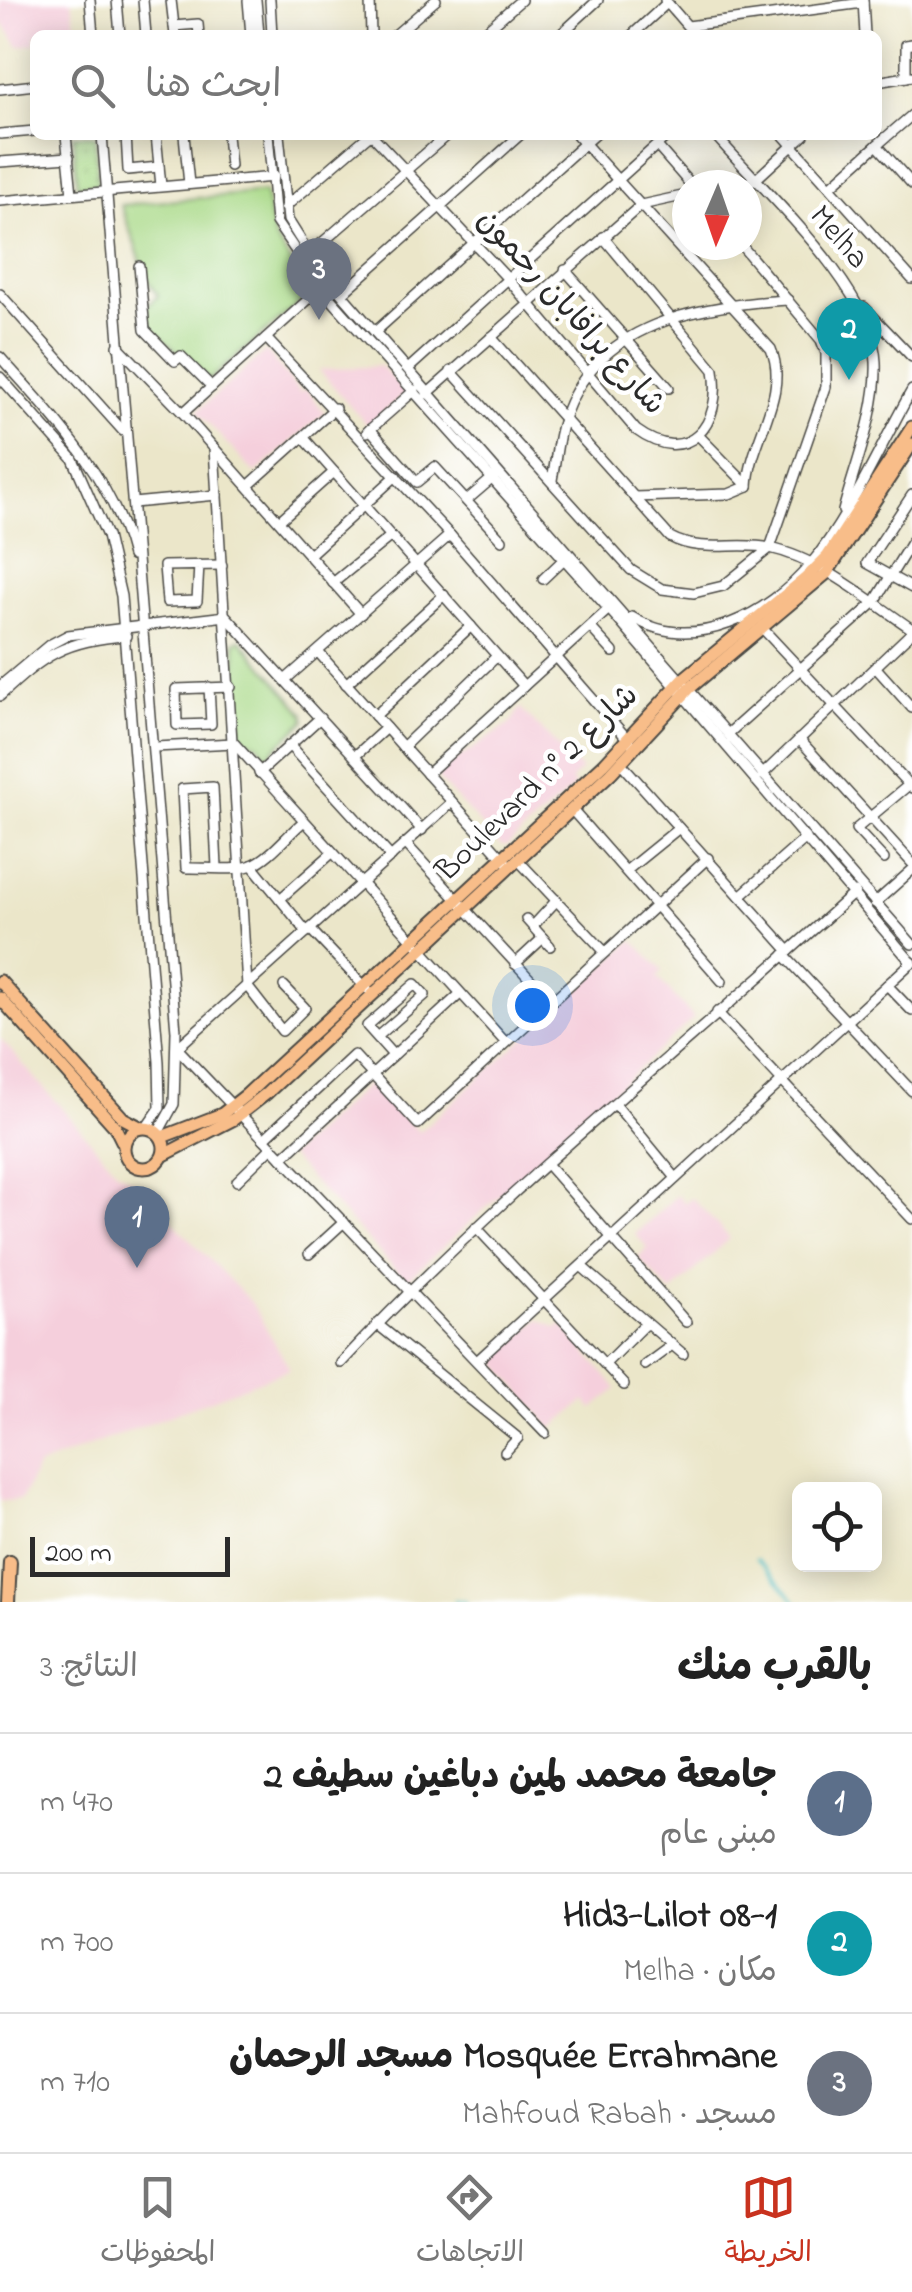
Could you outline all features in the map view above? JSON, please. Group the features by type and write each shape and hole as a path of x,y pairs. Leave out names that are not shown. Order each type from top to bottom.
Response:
{"highway":[{"path":"8,1602 10,1562"}],"main road":[{"name":"Boulevard n° شارع 2","path":"164,1155 236,1110 369,991 631,744 684,681 818,569 912,427"},
{"name":"Boulevard n° شارع 2","path":"684,681 763,630 818,569 912,444"},
{"name":"Boulevard n° شارع 2","path":"510,861 622,763 631,744"},
{"path":"0,981 123,1118 151,1131 164,1155 155,1166 141,1168 129,1162 116,1127 0,998"},
{"name":"Boulevard n° شارع 2","path":"151,1131 236,1110"},
{"path":"124,1145 151,1131"}],"street":[{"path":"90,0 93,30"},
{"path":"117,0 120,30"},
{"path":"142,0 145,30"},
{"path":"171,0 174,30 198,24 199,30"},
{"path":"248,0 251,30"},
{"path":"256,0 259,30"},
{"path":"270,0 272,30"},
{"path":"370,0 370,30"},
{"path":"401,30 436,0"},
{"path":"489,30 521,0"},
{"path":"565,30 598,0"},
{"path":"637,30 666,2 691,30"},
{"path":"688,26 863,2 865,30"},
{"path":"882,81 909,77 906,45 912,44"},
{"path":"0,89 30,86"},
{"path":"830,187 912,115"},
{"path":"0,134 30,131"},
{"path":"66,140 72,194"},
{"path":"102,140 177,1048 174,1104 151,1131"},
{"path":"126,140 128,170 159,167"},
{"path":"156,140 161,186"},
{"path":"185,140 189,184"},
{"path":"227,140 230,166"},
{"path":"269,140 288,220 309,254 408,369 421,392"},
{"path":"280,140 276,222 321,288 684,681 729,733 760,777"},
{"path":"286,207 365,140"},
{"name":"شارع برافابان رحمون","path":"376,140 441,205 648,438 668,447 698,435 710,420 714,370 603,237"},
{"path":"309,254 441,140"},
{"path":"342,294 514,140"},
{"path":"375,332 580,140"},
{"path":"582,140 726,304 771,348 778,382 748,486"},
{"path":"408,369 663,140"},
{"name":"Melha","path":"719,140 745,170"},
{"path":"787,140 911,276"},
{"path":"762,174 799,140"},
{"path":"877,145 912,183"},
{"path":"657,146 678,170"},
{"path":"0,162 68,157"},
{"path":"0,201 277,177"},
{"name":"Melha","path":"762,190 859,302 874,342 876,365 843,511"},
{"path":"361,437 492,338 641,205 672,198"},
{"path":"452,371 631,570 662,589 694,593 723,586 770,548 826,387 826,352 821,340 754,260"},
{"path":"138,266 145,330 175,360 181,356 212,387"},
{"path":"565,270 669,388"},
{"path":"184,413 321,288"},
{"path":"0,294 125,433"},
{"path":"552,480 564,419 588,372 627,341 670,316 726,304 788,300"},
{"path":"859,302 912,357"},
{"path":"266,338 450,535 631,744"},
{"path":"492,338 658,526 682,544 770,548 818,569 912,630 876,669 760,777"},
{"path":"118,346 184,413 360,614"},
{"path":"0,356 84,457 128,536 138,578"},
{"path":"0,377 73,459 94,498 107,536 126,632 159,1062 160,1108 151,1131"},
{"path":"615,608 662,629 712,630 754,611 818,569 843,511 912,390"},
{"path":"248,486 335,408"},
{"path":"370,429 417,482 435,466 502,540"},
{"path":"698,435 748,486"},
{"path":"302,437 524,686"},
{"path":"214,448 246,865 247,986 282,1031 306,1008 284,986"},
{"path":"279,521 334,472"},
{"path":"467,500 496,475"},
{"path":"478,1360 912,962 852,895 684,681 564,560 496,475"},
{"path":"309,555 396,476"},
{"path":"634,498 729,494 748,486"},
{"path":"133,502 217,495"},
{"path":"912,495 867,563 912,588"},
{"path":"286,680 450,535"},
{"path":"333,583 391,536"},
{"path":"729,733 801,673 874,603 912,541"},
{"path":"543,579 564,560"},
{"path":"199,565 197,601 167,602 164,566 222,564"},
{"path":"346,684 444,595"},
{"path":"427,774 615,608"},
{"path":"0,696 52,651 72,642 126,632 144,624 226,616"},
{"path":"226,616 422,830"},
{"path":"374,716 471,626"},
{"path":"591,628 614,652"},
{"path":"763,630 911,785 856,829 884,859"},
{"path":"0,686 49,645 68,635 126,632"},
{"path":"318,652 452,802 510,861 558,900 605,952"},
{"path":"402,747 497,656"},
{"path":"876,669 912,708"},
{"path":"210,687 211,724 178,725 176,689 210,687 231,686"},
{"path":"259,773 320,718"},
{"path":"355,756 386,728"},
{"path":"800,740 912,866 875,902"},
{"path":"155,747 234,743"},
{"path":"234,743 359,886 506,1044"},
{"path":"289,745 392,857"},
{"path":"622,763 846,1022 912,1091"},
{"path":"217,866 213,787 182,789 186,868 246,865 303,822"},
{"path":"177,1048 452,802"},
{"path":"572,810 722,981"},
{"path":"626,871 679,828"},
{"path":"809,836 912,944"},
{"path":"740,896 809,836"},
{"path":"406,844 551,1002"},
{"path":"280,899 332,854"},
{"path":"237,1181 268,1143 354,1055 418,1124 708,858"},
{"path":"246,865 369,991"},
{"path":"341,1363 409,1290 476,1227 861,887"},
{"path":"516,964 546,942 529,922 558,900"},
{"path":"377,1037 424,995 415,984 367,1026 393,1056"},
{"path":"887,984 912,1011"},
{"path":"282,1158 460,994"},
{"path":"717,1012 912,1219"},
{"path":"177,1048 545,1433"},
{"path":"615,1104 676,1178"},
{"path":"547,1164 686,1322"},
{"path":"308,1254 344,1222"},
{"path":"476,1227 624,1384"},
{"path":"581,1266 684,1354"},
{"path":"377,1324 518,1438 505,1452"},
{"path":"605,1364 646,1324"},
{"path":"645,1365 672,1344"}],"shaded area":[{"path":"0,0 72,0 75,30 30,30 30,45 19,46 0,20"},
{"path":"266,351 300,392 307,389 325,413 255,474 197,411"},
{"path":"380,366 407,393 368,426 319,370"},
{"path":"520,708 581,770 571,780 575,786 507,846 501,846 439,780 438,772 510,724"},
{"path":"633,940 663,971 657,977 694,1018 406,1281 289,1156 371,1081 419,1132"},
{"path":"0,1038 117,1171 134,1182 251,1302 290,1369 38,1466 21,1500 0,1501"},
{"path":"677,1195 685,1203 692,1198 730,1238 671,1293 638,1258 648,1248 635,1234"},
{"path":"539,1319 557,1328 562,1324 617,1389 593,1409 585,1401 552,1429 492,1358"}],"green space":[{"path":"73,140 95,140 98,184 77,186"},
{"path":"265,192 274,237 311,293 209,380 149,327 145,308 158,296 147,279 121,205"},
{"path":"240,639 304,713 305,721 266,757 259,744 240,738 235,642"}],"waterway":[{"path":"756,1559 796,1602"},
{"path":"455,1600 466,1602"}],"place":[{"name":"Mosquée Errahmane مسجد الرحمان","path":"319,320"},
{"name":"Hid3-L.ilot 08-1","path":"849,380"},
{"name":"جامعة محمد لمين دباغين سطيف 2","path":"137,1268"}]}
